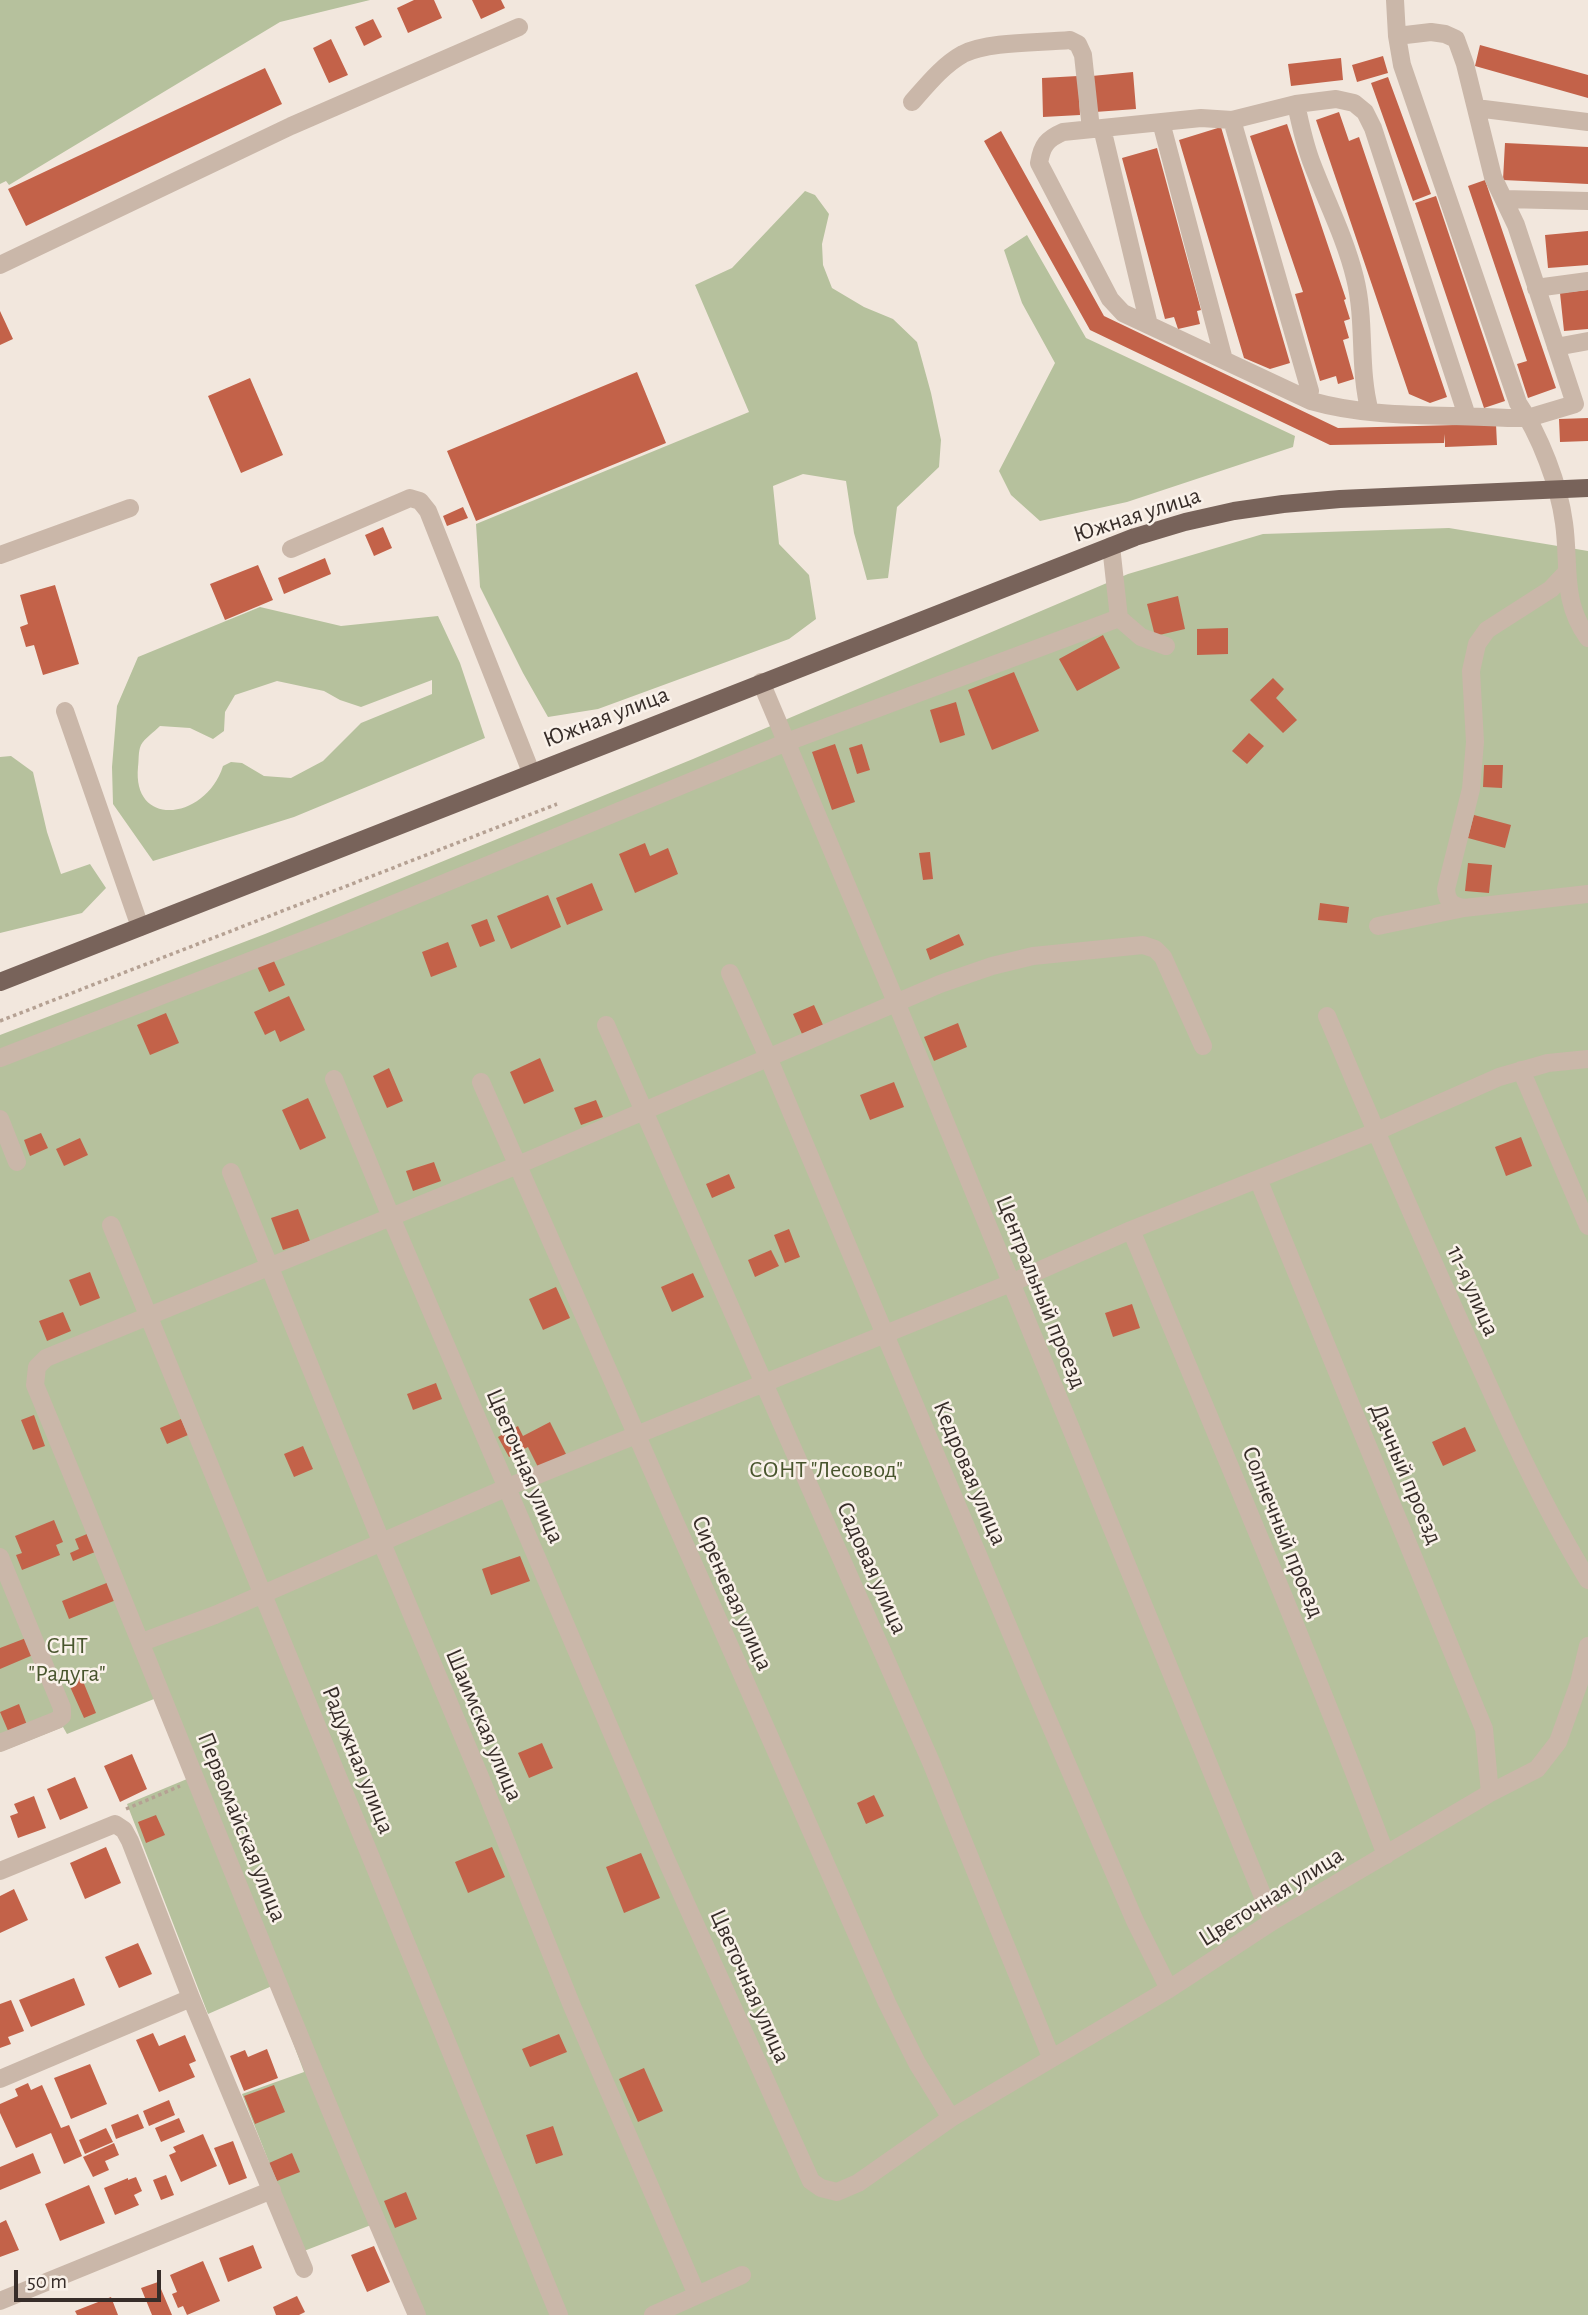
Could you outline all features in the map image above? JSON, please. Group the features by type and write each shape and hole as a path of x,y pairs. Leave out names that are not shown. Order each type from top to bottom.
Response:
{"main road":[{"name":"Южная улица","path":"0,982 1111,546 1185,522 1234,511 1340,499 1588,488"}],"street":[{"path":"1395,0 1402,65 1518,403 1541,444 1565,528 1566,573 1570,600 1575,616 1588,638"},
{"path":"0,265 291,126 519,27"},
{"path":"1397,36 1431,32 1445,34 1456,40 1465,64 1493,177 1516,226 1556,347 1582,404 1528,418 1467,416 1370,412 1339,409 1311,401 1123,313 1110,299 1039,163 1041,149 1049,138 1063,132 1201,118 1232,120 1296,104 1336,99 1354,103 1364,112 1373,128 1467,416"},
{"path":"912,102 937,74 962,55 982,47 1070,40 1078,44 1083,55 1096,129 1149,325"},
{"path":"1296,104 1311,162 1347,247 1356,282 1364,389 1370,412"},
{"path":"1476,108 1588,122"},
{"path":"1232,120 1310,391"},
{"path":"1161,122 1224,360"},
{"path":"1504,199 1588,201"},
{"path":"1536,288 1588,281"},
{"path":"1556,347 1588,341"},
{"path":"291,549 410,498 420,501 428,511 531,772"},
{"path":"0,555 130,509"},
{"path":"1111,546 1119,618 1141,637 1166,646"},
{"path":"1464,908 1454,906 1447,899 1446,888 1472,789 1475,742 1471,671 1477,644 1487,630 1551,589 1566,573"},
{"path":"0,1058 338,927 787,742 1119,618"},
{"name":"Центральный проезд","path":"761,682 896,1002 1273,1921"},
{"path":"65,711 140,927"},
{"path":"1378,926 1464,908 1588,894"},
{"path":"148,1316 518,1166 940,984 979,970 1033,956 1143,946 1156,949 1163,957 1203,1046"},
{"name":"Кедровая улица","path":"730,973 1135,1921 1169,1989"},
{"name":"11-я улица","path":"1327,1016 1375,1132 1510,1435 1564,1541 1588,1580"},
{"name":"Садовая улица","path":"606,1026 931,1762 1051,2057"},
{"path":"142,1642 215,1615 508,1487 1011,1283 1131,1230 1375,1132 1499,1077 1548,1063 1588,1059"},
{"path":"1521,1070 1588,1226"},
{"name":"Цветочная улица","path":"334,1079 665,1857 811,2181 821,2188 837,2192 858,2183 951,2118 1169,1989 1273,1921 1490,1793 1536,1769 1558,1742 1588,1646"},
{"name":"Сиреневая улица","path":"481,1082 887,2003 917,2063 951,2118"},
{"path":"0,1119 17,1162"},
{"name":"Шаимская улица","path":"231,1172 572,2006 697,2294"},
{"name":"Дачный проезд","path":"1258,1179 1484,1729 1490,1793"},
{"name":"Радужная улица","path":"111,1225 559,2315"},
{"name":"Солнечный проезд","path":"1131,1230 1350,1759 1386,1855"},
{"name":"Первомайская улица","path":"148,1316 46,1358 37,1367 35,1385 142,1642 340,2137 416,2315"},
{"path":"0,1558 62,1708 62,1716 57,1720 0,1744"},
{"path":"0,1871 115,1824 124,1830 304,2269"},
{"path":"0,2079 191,1998"},
{"path":"0,2301 272,2190"},
{"path":"653,2315 742,2274"}],"path":[{"path":"0,1021 557,804"},
{"path":"115,1824 124,1809 197,1778"}],"green space":[{"path":"0,0 370,0 280,22 9,185 6,181 0,184"},
{"path":"805,191 815,195 829,214 822,244 823,265 832,288 864,307 893,319 917,342 931,393 941,440 939,467 897,507 888,578 867,580 854,533 846,481 803,474 773,486 779,544 809,575 816,619 789,639 598,709 548,717 480,587 476,524 749,412 695,285 732,268"},
{"path":"1027,235 1086,338 1295,436 1293,447 1127,502 1040,521 1011,495 999,471 1055,363 1022,303 1004,250"},
{"name":"СОНТ \"Лесовод\"","path":"1449,528 1588,551 1588,2315 410,2315 371,2225 304,2251 242,2094 304,2072 272,1986 208,2014 127,1804 187,1779 154,1699 67,1734 63,1727 0,1752 0,1035 265,934 693,759 1128,574 1263,534"},
{"path":"260,607 341,626 438,616 460,663 485,738 294,817 153,861 113,804 112,767 117,706 138,657","holes":["432,680 432,694 361,723 323,761 291,778 264,776 242,763 231,762 223,766 214,784 202,798 172,810 158,808 146,801 139,787 140,747 160,726 190,728 213,739 224,731 225,712 235,695 277,681 324,691 361,707"]},
{"path":"11,756 33,772 47,832 61,874 90,864 106,888 82,913 0,933 0,757"}],"building":[{"path":"414,0 434,0 442,18 408,33 397,8"},
{"path":"472,0 501,0 505,8 481,19"},
{"path":"373,19 382,37 364,46 355,27"},
{"path":"331,39 348,75 329,83 313,48"},
{"path":"1480,45 1588,75 1588,98 1475,66"},
{"path":"1383,56 1388,73 1357,82 1352,65"},
{"path":"1341,58 1343,80 1291,86 1288,64"},
{"path":"265,68 282,104 26,226 8,189"},
{"path":"1133,72 1136,109 1095,112 1092,76"},
{"path":"1078,76 1080,115 1043,117 1042,78"},
{"path":"1388,77 1431,194 1413,201 1371,83"},
{"path":"1339,112 1349,141 1359,137 1447,397 1430,403 1409,394 1316,120"},
{"path":"1287,124 1346,299 1344,300 1350,319 1344,321 1349,338 1343,340 1354,379 1338,384 1336,376 1320,381 1295,294 1303,292 1250,136"},
{"path":"1221,127 1290,363 1270,369 1244,358 1179,140"},
{"path":"1001,131 1104,316 1338,428 1496,424 1497,445 1445,447 1445,434 1444,443 1330,445 1090,330 984,141"},
{"path":"1505,143 1588,147 1588,184 1503,180"},
{"path":"1157,148 1201,310 1197,311 1200,324 1178,329 1174,317 1165,319 1122,158"},
{"path":"1485,180 1556,388 1528,398 1517,364 1527,361 1468,186"},
{"path":"1436,196 1505,401 1484,408 1415,203"},
{"path":"1588,231 1588,265 1548,268 1545,235"},
{"path":"1588,290 1588,329 1564,331 1560,293"},
{"path":"0,311 13,339 0,345"},
{"path":"637,372 666,443 476,521 447,451"},
{"path":"250,378 283,455 241,473 208,396"},
{"path":"1588,418 1588,441 1560,442 1559,419"},
{"path":"463,507 468,518 447,526 443,516"},
{"path":"383,527 392,548 374,556 365,535"},
{"path":"325,558 331,574 284,594 278,578"},
{"path":"258,565 273,600 225,620 210,584"},
{"path":"55,585 79,664 43,675 34,645 26,647 20,627 28,624 20,595"},
{"path":"1178,596 1185,629 1155,636 1147,604"},
{"path":"1228,628 1228,654 1197,655 1197,629"},
{"path":"1103,635 1120,668 1077,691 1059,659"},
{"path":"1014,672 1039,731 992,750 968,690"},
{"path":"1273,678 1284,689 1276,698 1297,720 1283,733 1250,700"},
{"path":"956,702 965,735 940,743 930,710"},
{"path":"1249,733 1264,746 1247,764 1232,751"},
{"path":"835,744 855,802 832,810 812,752"},
{"path":"862,744 870,770 857,774 849,748"},
{"path":"1484,765 1503,765 1502,788 1483,787"},
{"path":"1474,815 1511,825 1505,848 1468,838"},
{"path":"645,843 650,856 668,848 678,874 635,893 619,854"},
{"path":"930,852 933,879 923,880 919,853"},
{"path":"1468,863 1492,865 1489,893 1465,891"},
{"path":"592,883 603,910 567,925 556,898"},
{"path":"548,895 561,927 511,949 497,916"},
{"path":"1320,903 1349,907 1347,923 1318,920"},
{"path":"487,919 495,941 480,947 471,925"},
{"path":"959,934 964,945 930,960 926,949"},
{"path":"448,942 457,967 431,977 422,952"},
{"path":"273,959 285,985 269,992 257,966"},
{"path":"289,996 305,1030 280,1042 275,1030 265,1035 254,1012"},
{"path":"814,1005 823,1025 802,1034 793,1014"},
{"path":"166,1013 179,1043 150,1055 137,1025"},
{"path":"958,1023 967,1047 934,1061 924,1037"},
{"path":"540,1058 554,1091 524,1104 510,1072"},
{"path":"389,1068 403,1101 387,1108 373,1076"},
{"path":"894,1082 904,1107 870,1120 860,1095"},
{"path":"308,1098 326,1138 300,1150 282,1110"},
{"path":"596,1100 603,1117 581,1125 574,1108"},
{"path":"41,1133 48,1148 30,1156 24,1140"},
{"path":"1521,1137 1532,1166 1506,1176 1495,1147"},
{"path":"80,1138 88,1155 64,1166 56,1149"},
{"path":"434,1162 441,1181 413,1191 406,1171"},
{"path":"729,1174 735,1188 712,1198 706,1184"},
{"path":"298,1209 310,1241 283,1250 271,1218"},
{"path":"789,1229 800,1257 785,1263 774,1235"},
{"path":"771,1250 779,1266 755,1277 748,1260"},
{"path":"90,1272 100,1298 80,1306 69,1280"},
{"path":"693,1273 704,1297 672,1312 661,1287"},
{"path":"556,1287 570,1318 543,1330 529,1299"},
{"path":"1132,1304 1140,1328 1113,1337 1105,1313"},
{"path":"63,1312 71,1331 47,1341 39,1321"},
{"path":"436,1383 442,1399 413,1410 407,1394"},
{"path":"34,1415 45,1446 33,1450 21,1420"},
{"path":"181,1419 188,1435 167,1444 160,1428"},
{"path":"550,1422 566,1454 539,1469 528,1447 509,1457 498,1437 518,1426 523,1436"},
{"path":"1465,1427 1476,1451 1443,1466 1432,1442"},
{"path":"303,1446 313,1469 294,1477 284,1454"},
{"path":"54,1520 63,1542 56,1545 60,1555 22,1570 16,1555 22,1553 15,1536"},
{"path":"87,1534 95,1552 73,1561 70,1553 79,1549 75,1539"},
{"path":"520,1556 530,1581 491,1595 482,1569"},
{"path":"109,1582 116,1600 69,1619 62,1601"},
{"path":"26,1638 33,1655 0,1669 0,1648"},
{"path":"80,1674 96,1713 84,1718 67,1680"},
{"path":"19,1704 27,1725 9,1733 0,1712"},
{"path":"542,1743 553,1768 529,1778 518,1753"},
{"path":"132,1754 147,1789 120,1802 104,1766"},
{"path":"75,1777 88,1808 60,1820 47,1789"},
{"path":"874,1795 884,1816 866,1824 857,1803"},
{"path":"34,1796 46,1828 18,1838 10,1816 18,1813 14,1804"},
{"path":"156,1815 165,1835 146,1843 138,1822"},
{"path":"106,1847 121,1883 85,1899 70,1863"},
{"path":"492,1847 505,1877 468,1893 455,1862"},
{"path":"641,1853 660,1898 624,1913 606,1867"},
{"path":"14,1889 28,1920 0,1933 0,1896"},
{"path":"138,1943 152,1974 119,1988 105,1957"},
{"path":"74,1978 85,2005 31,2027 19,2000"},
{"path":"11,2000 24,2031 8,2037 11,2044 0,2048 0,2004"},
{"path":"153,2033 159,2046 185,2035 196,2061 189,2064 195,2077 159,2092 136,2040"},
{"path":"559,2034 567,2052 530,2067 522,2049"},
{"path":"267,2049 278,2078 244,2091 230,2056 245,2050 248,2057"},
{"path":"90,2064 107,2104 71,2119 54,2078"},
{"path":"644,2068 663,2111 638,2122 619,2079"},
{"path":"28,2083 31,2090 42,2085 61,2128 69,2125 82,2156 64,2164 51,2133 16,2148 0,2113 0,2104 18,2096 15,2089"},
{"path":"274,2085 285,2112 255,2124 244,2096"},
{"path":"169,2100 175,2115 149,2126 143,2111"},
{"path":"138,2114 144,2128 116,2139 111,2125"},
{"path":"179,2118 185,2132 161,2142 155,2128"},
{"path":"553,2126 563,2155 536,2164 526,2135"},
{"path":"106,2128 113,2142 85,2154 79,2140"},
{"path":"203,2134 217,2166 181,2182 169,2155 176,2152 173,2147"},
{"path":"233,2141 247,2178 229,2185 214,2148"},
{"path":"114,2143 119,2155 105,2161 109,2170 93,2177 83,2157"},
{"path":"33,2153 41,2173 0,2190 0,2167"},
{"path":"292,2153 300,2172 277,2181 269,2163"},
{"path":"166,2175 174,2195 161,2200 153,2180"},
{"path":"136,2177 142,2191 134,2195 139,2205 115,2215 104,2188"},
{"path":"89,2185 105,2223 60,2241 45,2204"},
{"path":"406,2192 417,2219 395,2228 384,2201"},
{"path":"6,2220 19,2250 0,2257 0,2223"},
{"path":"253,2245 262,2268 228,2282 219,2258"},
{"path":"374,2246 390,2282 367,2292 351,2255"},
{"path":"203,2261 220,2301 187,2315 183,2306 178,2308 172,2294 177,2292 170,2275"},
{"path":"158,2282 172,2315 152,2315 141,2288"},
{"path":"297,2296 305,2312 299,2315 276,2315 273,2307"},
{"path":"111,2297 118,2315 77,2315 75,2311"}],"park label":[{"name":"СНТ \"Радуга\"","path":"67,1660"}]}
